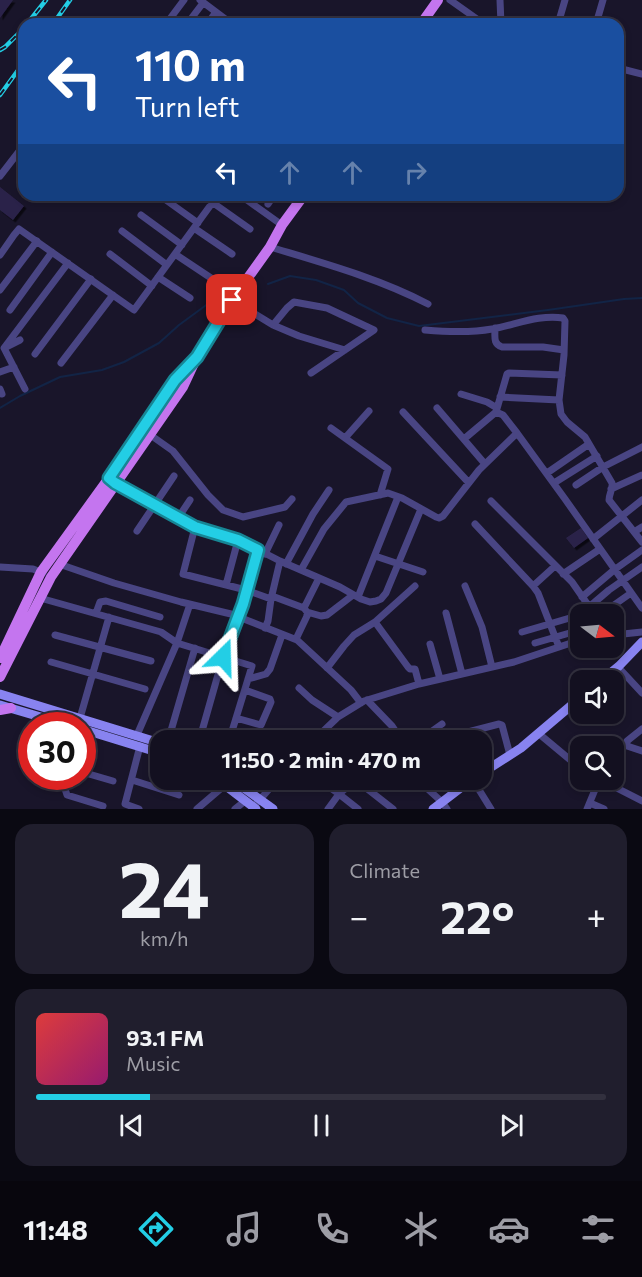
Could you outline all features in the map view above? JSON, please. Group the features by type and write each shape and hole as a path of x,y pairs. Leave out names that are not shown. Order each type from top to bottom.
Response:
{"main road":[{"path":"425,18 438,0"},
{"path":"0,658 46,574 183,387 197,357 232,300 300,201"},
{"path":"0,677 40,598 46,574 59,564 175,380 197,357"}],"street":[{"path":"170,18 184,0"},
{"path":"450,0 476,18"},
{"path":"500,0 501,18"},
{"path":"560,18 565,0"},
{"path":"598,18 603,0"},
{"path":"191,18 201,1 224,18"},
{"path":"212,18 216,12"},
{"path":"624,70 642,74"},
{"path":"0,176 18,154"},
{"path":"166,201 232,254"},
{"path":"210,201 250,229"},
{"path":"248,201 282,225"},
{"path":"0,255 19,229 134,310 213,203"},
{"path":"141,215 182,245"},
{"path":"122,231 167,265"},
{"path":"0,290 37,241"},
{"path":"270,247 372,279 428,304"},
{"path":"10,310 52,252"},
{"path":"110,254 152,286"},
{"path":"175,254 217,282"},
{"path":"2,349 68,263"},
{"path":"158,277 190,298"},
{"path":"35,354 91,279"},
{"path":"61,363 113,295"},
{"path":"232,300 273,325 299,336 345,350"},
{"path":"273,325 294,302 327,308 374,330 311,373"},
{"path":"425,330 460,332 495,328 537,319 563,318 565,321 564,350 559,400 561,414 585,437 612,483 609,500 642,542"},
{"path":"495,328 498,346 564,350"},
{"path":"2,349 20,340"},
{"path":"2,349 25,389"},
{"path":"0,372 14,368"},
{"path":"464,439 496,410 509,373 562,375"},
{"path":"461,394 487,402 503,415 547,473 642,608"},
{"path":"500,397 559,400"},
{"path":"437,408 485,464"},
{"path":"345,438 369,411"},
{"path":"403,412 469,483"},
{"path":"331,428 388,469 380,495"},
{"path":"301,570 324,529 346,502 388,493 440,518 485,464 517,433"},
{"path":"149,434 173,451 223,510 243,517 285,507 292,499"},
{"path":"547,473 589,444"},
{"path":"576,485 603,467 641,449"},
{"path":"554,483 597,456"},
{"path":"611,489 642,475"},
{"path":"137,531 174,476"},
{"path":"112,481 195,527 238,540 370,602 381,599 386,593 421,509"},
{"path":"265,628 283,562 329,490"},
{"path":"195,527 183,574 272,597 321,616 327,615 355,596 375,556 398,496"},
{"path":"178,518 190,500"},
{"path":"593,539 642,500"},
{"path":"491,501 572,582 587,604"},
{"path":"475,524 538,593 560,647"},
{"path":"202,730 223,657 262,552 279,525"},
{"path":"634,532 642,527"},
{"path":"226,585 238,540"},
{"path":"563,574 600,549"},
{"path":"582,597 642,550"},
{"path":"375,556 423,572"},
{"path":"59,564 239,617 297,640 395,730"},
{"path":"533,586 555,566"},
{"path":"0,567 33,569 46,574"},
{"path":"599,604 623,581 642,567"},
{"path":"297,640 296,637 307,616 306,610 319,578"},
{"path":"327,668 354,636 375,622 415,586"},
{"path":"465,586 482,627 492,667"},
{"path":"615,604 631,593"},
{"path":"40,598 161,632 177,643 252,666 232,730"},
{"path":"96,613 100,602 103,601 160,616"},
{"path":"137,735 177,643 190,604"},
{"path":"446,613 462,674"},
{"path":"81,712 109,617"},
{"path":"522,632 570,619"},
{"path":"375,622 410,669 415,669 419,684"},
{"path":"624,634 642,632"},
{"path":"535,643 570,633"},
{"path":"55,634 151,661"},
{"path":"248,679 266,674 270,669 282,635"},
{"path":"614,670 642,642"},
{"path":"430,644 440,679"},
{"path":"324,730 338,717 364,701 419,684 514,662 570,644"},
{"path":"171,730 195,648"},
{"path":"51,663 145,688"},
{"path":"618,667 642,693"},
{"path":"299,688 312,700 338,717"},
{"path":"236,718 261,725 271,702 270,699 245,690"},
{"path":"0,694 63,712"},
{"path":"0,705 6,709"},
{"path":"492,767 510,755 570,706"},
{"path":"96,722 150,740"},
{"path":"433,730 442,724"},
{"path":"476,730 502,725 510,755"},
{"path":"642,729 627,741 627,746 642,751"},
{"path":"538,733 570,760"},
{"path":"96,734 150,750"},
{"path":"139,809 125,804 140,746"},
{"path":"96,776 113,780"},
{"path":"132,780 179,795"},
{"path":"66,790 68,795 103,806"},
{"path":"197,809 217,790"},
{"path":"235,790 253,805"},
{"path":"235,790 253,805"},
{"path":"253,805 267,790"},
{"path":"333,790 358,809"},
{"path":"328,809 344,790"},
{"path":"368,790 393,809"},
{"path":"429,790 445,805"},
{"path":"433,809 445,805 461,790"},
{"path":"479,790 491,809"},
{"path":"595,790 588,806 604,809"},
{"path":"620,790 642,801"},
{"path":"235,809 253,805 273,809"}],"building":[{"path":"0,0 13,0 0,18"},
{"path":"0,187 24,206 13,220 0,210"},
{"path":"581,528 588,538 574,548 566,538"}],"waterway":[{"path":"268,284 290,276 316,280 344,290 358,303 387,318 419,326 642,298"},
{"path":"0,408 60,377 102,370 124,362 159,343 209,303"}],"railway":[{"path":"32,18 46,0"},
{"path":"57,18 70,0"},
{"path":"0,50 18,34"},
{"path":"0,95 18,70"}],"route":[{"path":"223,657 248,590 258,550 238,540 195,527 109,478 175,380 197,357 232,300"}]}
